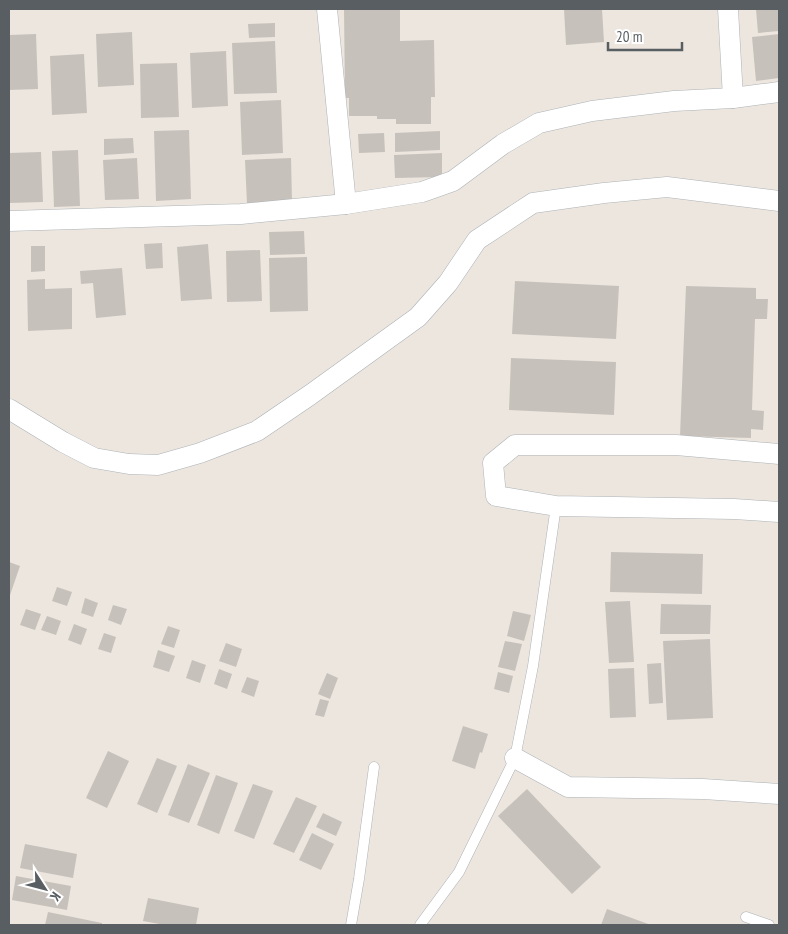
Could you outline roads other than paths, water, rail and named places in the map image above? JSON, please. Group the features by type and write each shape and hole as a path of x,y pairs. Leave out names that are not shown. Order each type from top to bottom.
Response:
{"street":[{"path":"327,9 346,204"},
{"path":"728,9 733,98"},
{"path":"9,220 241,214 346,204 422,192 454,181 504,144 539,123 592,111 674,101 733,98 779,92"},
{"path":"9,409 63,442 94,458 128,464 158,465 200,453 257,431 310,395 418,317 448,283 477,240 533,203 604,193 667,187 779,201"},
{"path":"779,454 676,445 515,445 493,463 496,496 556,506 734,509 779,512"},
{"path":"515,758 568,787 704,789 779,794"}],"lane":[{"path":"420,925 459,872 515,758 533,666 556,506"},
{"path":"352,925 374,767"},
{"path":"746,917 768,925"}]}
